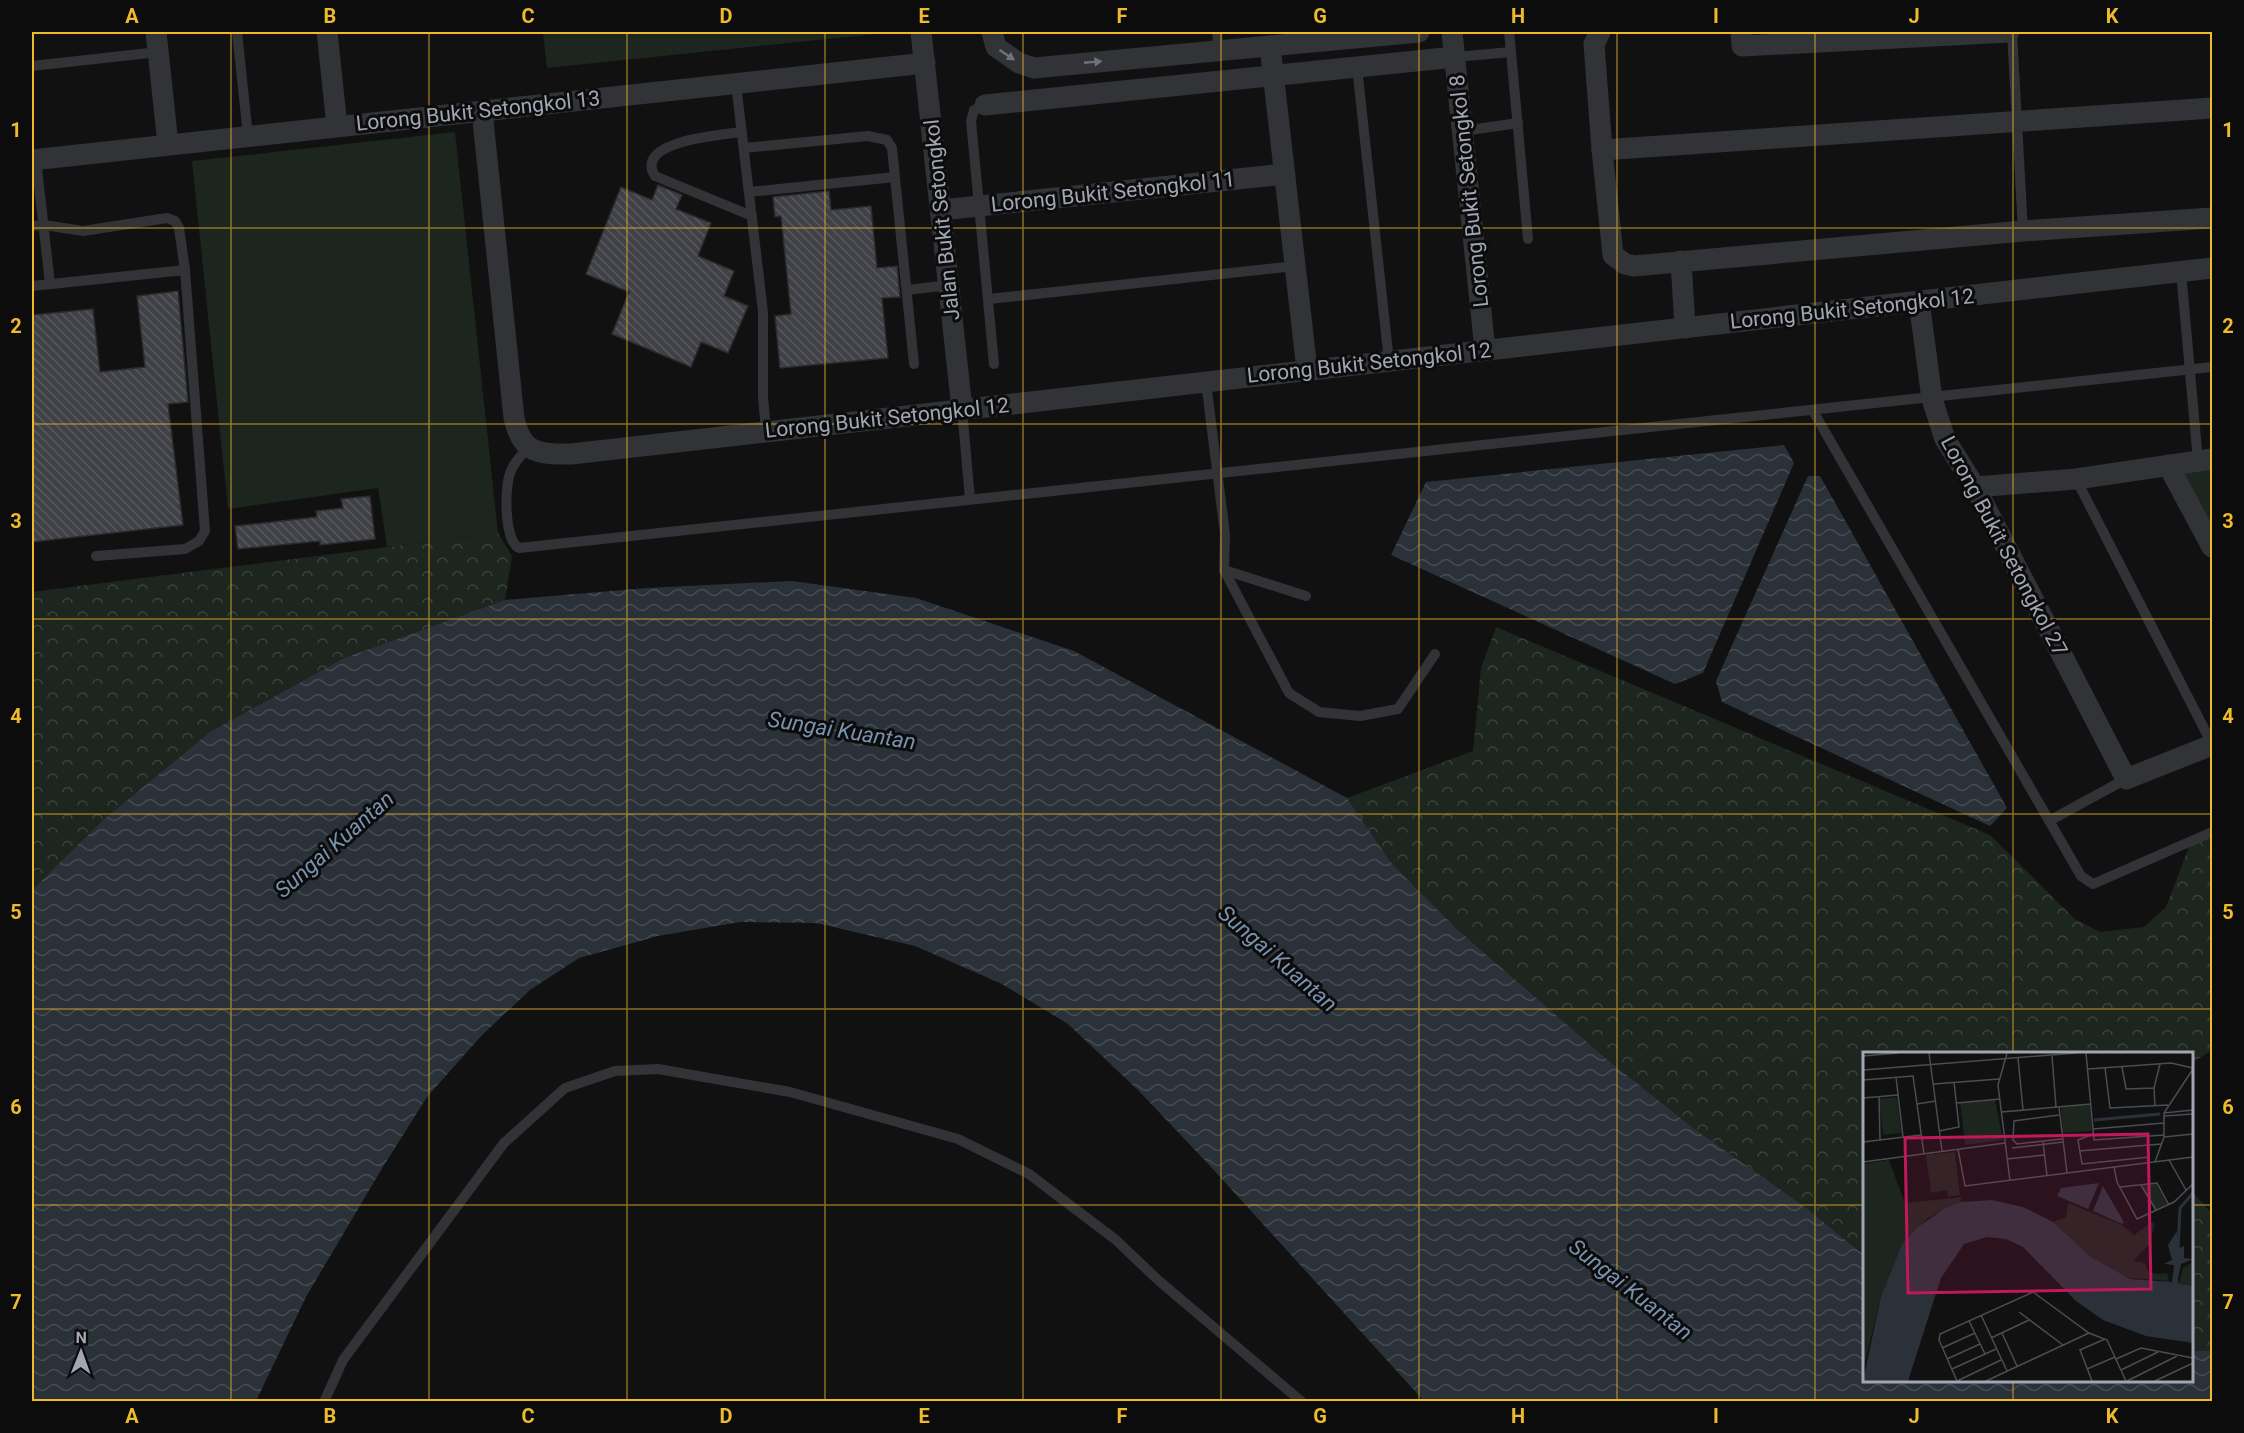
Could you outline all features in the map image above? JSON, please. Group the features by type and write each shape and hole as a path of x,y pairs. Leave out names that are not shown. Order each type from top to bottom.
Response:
{"street":[{"path":"327,32 338,126"},
{"name":"Jalan Bukit Setongkol","path":"921,32 962,409"},
{"path":"992,32 996,47 1019,63 1035,68 1218,41 1270,46 1419,32"},
{"name":"Lorong Bukit Setongkol 8","path":"1452,32 1485,350"},
{"path":"1600,32 1594,44 1602,150 1614,255 1624,264 1634,266 2023,231 2212,218"},
{"path":"1741,32 1742,45 2011,32"},
{"path":"157,42 168,144"},
{"path":"1270,46 1307,370"},
{"path":"985,105 1455,57"},
{"name":"Lorong Bukit Setongkol 13","path":"34,160 925,63"},
{"path":"1602,150 2212,108"},
{"path":"482,111 514,418 520,437 528,447"},
{"name":"Lorong Bukit Setongkol 11","path":"941,210 1285,174"},
{"path":"1681,261 1685,328"},
{"name":"Lorong Bukit Setongkol 12","path":"528,447 542,454 571,454 2212,268"},
{"name":"Lorong Bukit Setongkol 27","path":"1919,301 1932,399 1945,439 1975,487 2126,779"},
{"path":"1975,487 2076,479 2205,460"},
{"path":"2168,465 2212,547"},
{"path":"2126,779 2212,745"}],"lane":[{"path":"237,32 248,136"},
{"path":"1509,32 1528,239"},
{"path":"2011,32 2023,231"},
{"path":"32,66 157,42"},
{"path":"1455,57 1511,52"},
{"path":"1358,67 1389,361"},
{"path":"736,84 763,312 763,396 766,432"},
{"path":"985,105 974,110 971,121 981,206 994,364"},
{"path":"1463,131 1518,123"},
{"path":"742,132 672,145 656,154 651,163 651,169 656,176 752,216"},
{"path":"744,148 878,136 887,140 892,148 914,364"},
{"path":"34,160 50,284"},
{"path":"749,192 895,177"},
{"path":"32,226 44,225 83,231 167,218 175,221 179,228 185,270 206,531 199,541 185,549 96,556"},
{"path":"989,299 1296,266"},
{"path":"32,286 185,270"},
{"path":"2181,272 2188,369 2205,460"},
{"path":"907,290 949,285"},
{"path":"528,447 511,470 505,494 512,541 519,548 1216,472 1932,399 2212,367"},
{"path":"1206,382 1225,534 1224,570 1289,693 1319,712 1360,716 1398,709 1435,654"},
{"path":"962,409 970,499"},
{"path":"1813,411 2081,876 2093,884 2212,832"},
{"path":"2076,479 2212,745"},
{"path":"1224,570 1306,596"},
{"path":"2049,821 2126,779"},
{"path":"324,1401 343,1360 504,1143 565,1088 615,1071 658,1069 790,1092 824,1101 958,1139 1029,1174 1116,1240 1158,1280 1302,1401"}],"green space":[{"path":"543,32 896,32 547,68"},
{"path":"455,132 498,533 387,547 378,488 228,509 192,161"},
{"path":"2212,463 2212,540 2174,467"},
{"path":"498,533 512,556 505,600 344,658 210,732 103,820 32,890 32,592"},
{"path":"1496,627 1990,835 2075,919 2100,932 2144,927 2166,907 2190,844 2212,834 2212,1050 2193,1062 2193,1052 1863,1052 1863,1254 1805,1207 1693,1128 1609,1061 1459,931 1392,864 1347,798 1473,751 1481,668"},
{"path":"2193,1192 2212,1214 2212,1351 2193,1351"}],"water":[{"path":"1784,445 1794,463 1703,673 1675,684 1391,555 1426,482"},
{"path":"1808,476 1820,476 2007,808 1990,826 1722,702 1716,681"},
{"name":"Sungai Kuantan","path":"792,581 916,598 1074,651 1347,798 1392,864 1459,931 1609,1061 1693,1128 1805,1207 1863,1254 1863,1382 2193,1382 2193,1351 2212,1351 2212,1401 1424,1401 1211,1167 1139,1091 1068,1024 1002,984 915,946 816,923 740,922 658,936 579,958 530,990 482,1035 427,1097 381,1170 306,1297 256,1401 32,1401 32,890 103,820 210,732 344,658 505,600 647,588"}],"building":[{"path":"658,185 682,195 676,209 711,223 698,256 734,271 724,296 748,306 728,353 701,342 691,367 612,334 629,292 586,274 621,187 652,200"},
{"path":"829,191 831,210 871,206 877,268 897,266 900,297 882,298 888,358 780,368 775,316 791,314 781,216 775,217 773,197"},
{"path":"178,291 188,402 168,404 183,525 32,542 32,315 93,309 100,372 145,367 137,296"},
{"path":"370,496 375,539 320,545 320,541 238,549 235,526 317,517 316,511 343,508 341,499"}]}
